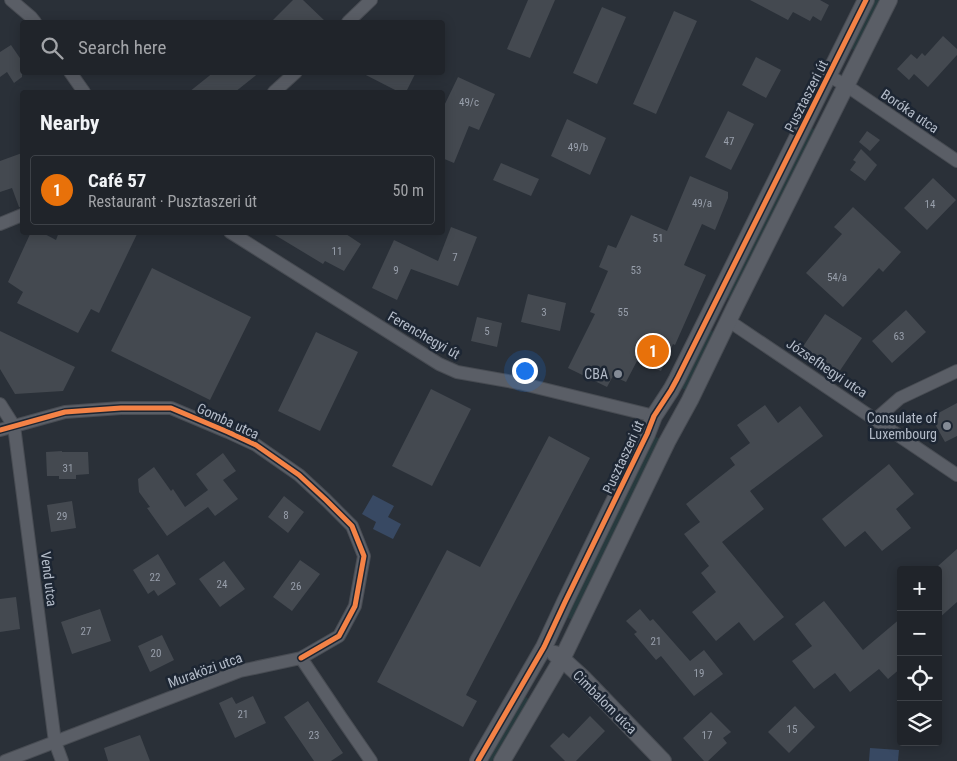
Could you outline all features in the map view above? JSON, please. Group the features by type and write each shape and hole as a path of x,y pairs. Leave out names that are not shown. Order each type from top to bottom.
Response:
{"street":[{"path":"11,0 33,20"},
{"path":"350,20 371,0"},
{"name":"Pusztaszeri út","path":"478,761 544,647 654,416 671,390 866,0"},
{"path":"502,761 562,659 675,427 847,86 888,0"},
{"path":"72,75 83,90"},
{"path":"276,90 293,75"},
{"name":"Pusztaszeri út","path":"828,76 847,86"},
{"name":"Boróka utca","path":"847,86 957,161"},
{"path":"0,224 20,216"},
{"name":"Ferenchegyi út","path":"235,235 439,364 457,372 519,383 654,416"},
{"path":"712,309 729,321"},
{"name":"Józsefhegyi utca","path":"729,321 957,475"},
{"path":"876,419 900,398 957,371"},
{"name":"Vend utca","path":"0,404 14,426 55,742 62,761"},
{"name":"Gomba utca","path":"0,430 65,412 121,408 171,408 256,445 299,475 352,526 364,556 355,606 339,636 302,658"},
{"path":"654,416 675,427"},
{"name":"Cimbalom utca","path":"544,647 562,659 584,679 663,761"},
{"path":"302,658 371,761"},
{"name":"Muraközi utca","path":"5,761 240,671 302,658"}],"green space":[{"path":"872,0 884,0 858,52 848,47"},
{"path":"807,125 819,132 733,302 724,295"},
{"path":"709,329 715,333 685,390 678,386"},
{"path":"653,436 661,439 572,620 563,615"},
{"path":"523,695 530,700 494,761 485,761"}],"water":[{"path":"373,495 394,506 388,517 401,524 393,539 373,529 376,522 362,514"},
{"path":"870,748 899,750 898,761 869,761"}],"building":[{"path":"293,0 303,0 324,20 273,20"},
{"path":"528,0 555,0 530,58 507,49"},
{"path":"750,0 820,0 829,5 821,21 813,16 810,21 793,12 788,20"},
{"path":"602,7 626,17 597,84 573,73"},
{"path":"674,11 697,21 656,114 633,104"},
{"path":"943,36 957,49 957,55 928,87 914,74 909,80 897,69 911,54 917,59 922,53 925,56"},
{"path":"11,45 20,58 20,75 22,77 14,83 7,72 0,77 0,52"},
{"path":"756,57 781,70 766,98 742,85"},
{"path":"210,75 256,75 238,90 192,90"},
{"path":"366,75 414,75 407,90 395,90"},
{"path":"458,77 495,94 479,130 469,126 454,163 445,159 445,104"},
{"path":"728,111 754,124 731,170 705,157"},
{"path":"567,119 606,138 590,175 551,156"},
{"path":"867,131 880,140 870,151 859,142"},
{"path":"861,149 877,165 865,181 850,170 856,162 853,160"},
{"path":"20,154 20,207 12,188 0,192 0,161"},
{"path":"501,163 539,179 531,196 493,180"},
{"path":"690,176 728,192 728,198 715,230 702,224 684,265 706,275 675,345 673,344 661,371 637,361 626,382 613,376 607,387 568,368 595,314 590,312 608,271 599,267 608,245 616,248 631,215 667,231"},
{"path":"933,178 956,200 927,230 904,208"},
{"path":"853,207 901,252 883,272 879,268 843,307 806,273 842,234 834,227"},
{"path":"451,227 477,237 458,286 411,269 397,300 372,288 394,240 438,261"},
{"path":"30,235 47,235 56,240 58,235 137,235 99,313 91,309 78,333 17,303 23,292 8,282"},
{"path":"275,235 348,235 361,244 344,271 325,261 323,264"},
{"path":"152,268 251,317 210,400 111,351"},
{"path":"528,294 566,303 560,331 521,322"},
{"path":"906,310 926,332 892,363 872,341"},
{"path":"825,314 862,338 839,372 802,348"},
{"path":"477,317 502,323 497,347 471,341"},
{"path":"0,331 75,367 63,391 15,394 0,369"},
{"path":"316,332 358,352 320,431 278,411"},
{"path":"431,389 471,409 432,486 392,466"},
{"name":"Consulate of Luxembourg","path":"957,403 957,436 945,442 931,417"},
{"path":"765,405 778,423 800,406 823,436 750,491 764,509 722,542 784,617 754,641 739,622 716,641 692,612 716,592 701,573 709,566 684,534 700,522 686,504 735,465 730,458 750,443 737,425"},
{"path":"549,436 590,458 466,695 477,701 463,727 377,682 447,550 480,567"},
{"path":"46,452 88,452 89,474 76,475 76,479 59,479 59,476 47,476"},
{"path":"223,453 236,471 223,480 238,499 215,516 208,507 167,536 147,508 150,507 139,492 138,479 154,467 171,491 173,489 185,507 208,490 196,474"},
{"path":"889,464 914,494 896,509 911,528 882,551 865,531 845,547 822,519"},
{"path":"284,496 304,512 288,533 268,517"},
{"path":"72,501 76,528 51,532 47,505"},
{"path":"957,549 957,602 942,615 942,566 938,566"},
{"path":"158,554 176,584 158,596 154,590 148,594 133,570"},
{"path":"300,560 320,574 292,611 273,597"},
{"path":"224,561 245,589 220,607 199,579"},
{"path":"16,597 20,629 0,632 0,599"},
{"path":"824,601 863,650 897,621 897,671 888,679 879,669 850,692 835,673 814,689 792,661 812,646 795,624"},
{"path":"100,609 111,641 72,654 61,622"},
{"path":"640,609 650,621 653,619 690,661 704,650 723,674 694,696 661,656 656,660 634,634 637,632 626,621"},
{"path":"162,635 174,660 150,672 138,646"},
{"path":"253,696 266,723 235,738 219,703 232,697 236,704"},
{"path":"308,701 343,753 331,761 314,761 284,717"},
{"path":"795,706 815,727 789,753 768,732"},
{"path":"711,712 731,732 723,738 727,743 708,761 704,761 683,738"},
{"path":"590,716 605,731 576,761 565,761 550,746 563,733 569,738"},
{"path":"140,735 150,761 108,761 104,748"}],"cycle path":[{"path":"478,761 544,647 654,416 677,379 866,0"},
{"path":"0,430 65,412 121,408 171,408 256,445 299,475 352,526 364,556 355,606 339,636 301,658"}],"place":[{"name":"Café 57","path":"653,351"},
{"name":"CBA","path":"618,374"},
{"name":"Consulate of Luxembourg","path":"947,426"}]}
